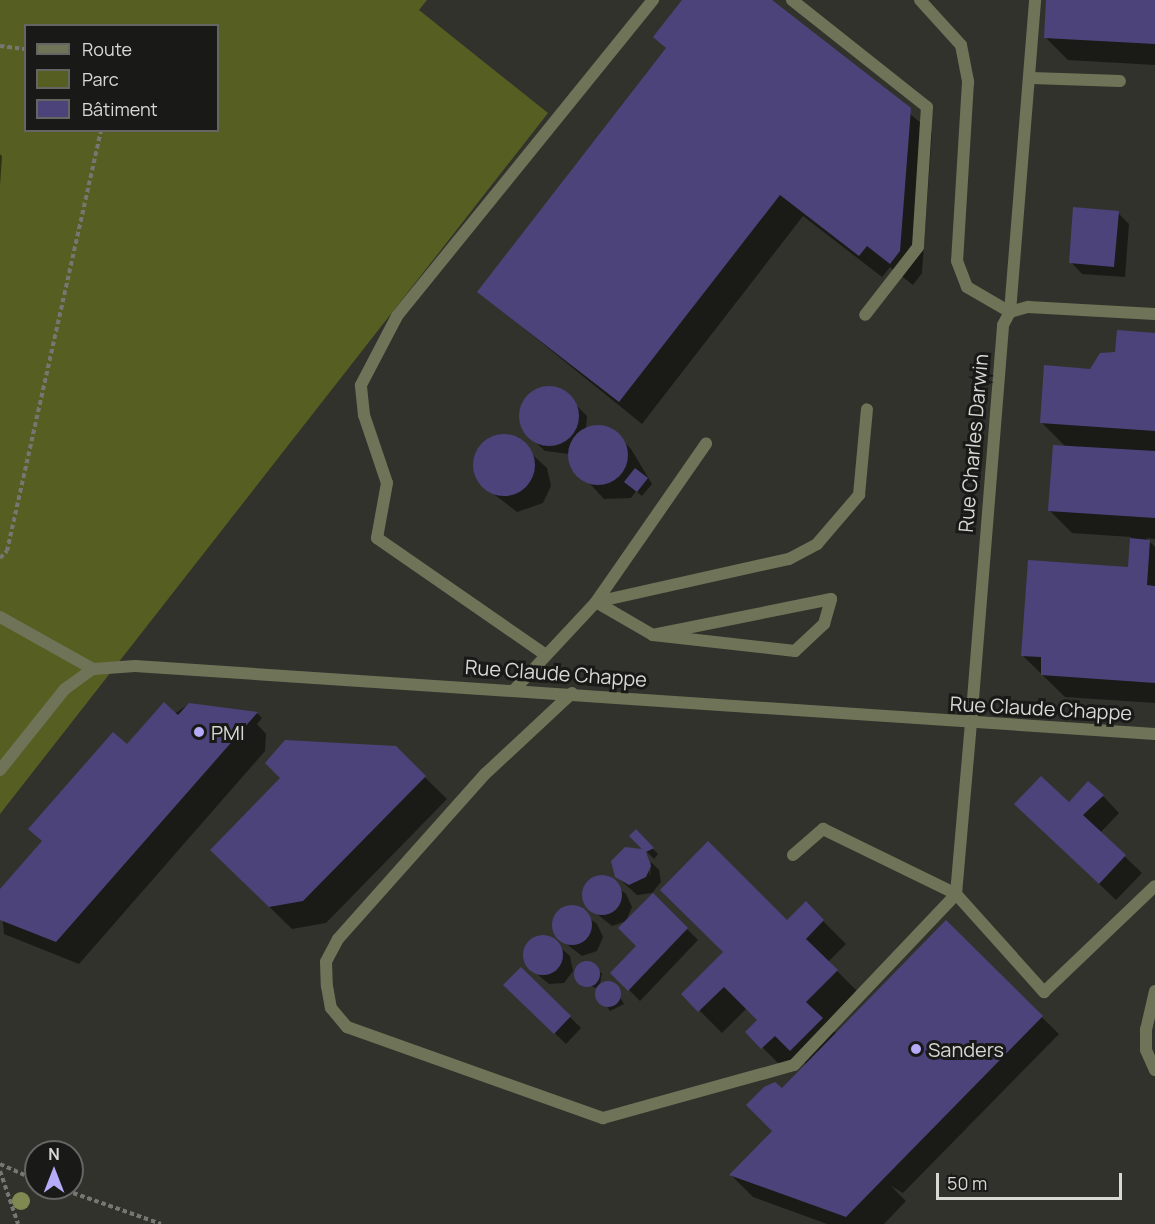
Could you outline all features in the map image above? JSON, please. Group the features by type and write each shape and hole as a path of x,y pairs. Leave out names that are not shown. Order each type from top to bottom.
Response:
{"street":[{"path":"543,653 377,538 387,483 364,415 361,385 397,316 653,0"},
{"path":"792,0 927,107 918,247 865,315"},
{"path":"920,0 961,45 968,82 957,261 967,287 1010,312 1049,307 1155,314"},
{"name":"Rue Charles Darwin","path":"956,894 1001,339 1010,312 1032,78 1035,0"},
{"path":"1032,78 1120,81"},
{"path":"596,602 789,559 817,544 859,495 867,409"},
{"path":"514,690 543,653 596,602 706,444"},
{"path":"596,602 653,635 795,651 824,624 831,600 667,630 653,635"},
{"path":"0,617 93,669 65,689 0,770"},
{"name":"Rue Claude Chappe","path":"93,669 196,669 572,693 971,724 1155,734"},
{"path":"572,693 485,774 338,939 326,962 327,986 331,1008 347,1027 603,1118 794,1065 956,894"},
{"path":"793,855 823,829 956,894 1044,992 1155,886"},
{"path":"1155,991 1146,1029 1146,1050 1155,1070"}],"path":[{"path":"0,46 24,49"},
{"path":"0,558 7,550 101,132"},
{"path":"0,1164 24,1175"},
{"path":"0,1171 18,1224"},
{"path":"84,1197 161,1224"}],"green space":[{"path":"0,0 427,0 419,10 548,113 0,814"}],"building":[{"path":"682,0 772,0 911,108 900,251 890,264 867,246 859,256 780,195 619,402 477,292 666,48 653,37"},
{"path":"1046,0 1155,0 1155,44 1044,38"},
{"path":"1073,207 1119,211 1114,267 1069,263"},
{"path":"1117,330 1155,333 1155,431 1040,423 1044,365 1090,369 1100,353 1115,352"},
{"path":"549,386 570,395 579,416 570,437 549,446 528,437 519,416 528,395"},
{"path":"598,425 615,430 623,438 628,455 623,472 615,480 598,485 581,480 573,472 568,455 573,438 581,430"},
{"path":"504,434 521,439 526,443 530,448 535,465 530,482 526,487 521,491 504,496 487,491 482,487 478,482 473,465 478,448 482,443 487,439"},
{"path":"1053,445 1155,451 1155,518 1048,511"},
{"path":"635,468 648,478 637,492 624,482"},
{"path":"1130,538 1150,540 1147,585 1155,586 1155,683 1041,675 1041,657 1021,656 1028,560 1128,567"},
{"path":"164,702 178,715 189,703 258,712 56,942 0,920 0,889 42,841 28,829 113,732 127,744"},
{"path":"285,740 396,746 426,776 303,901 269,907 210,850 280,778 265,763"},
{"path":"1041,776 1069,802 1088,781 1104,795 1083,815 1126,855 1099,884 1014,804"},
{"path":"636,829 654,848 646,852 651,866 646,877 629,885 615,877 611,861 625,847 642,849 629,836"},
{"path":"708,841 787,920 806,901 824,920 806,939 838,970 806,1002 823,1018 790,1051 775,1036 761,1049 745,1032 757,1020 724,987 698,1012 681,994 723,952 660,890"},
{"path":"602,875 616,881 622,895 616,909 602,915 588,909 582,895 588,881"},
{"path":"653,893 688,928 628,991 610,973 636,946 618,928"},
{"path":"572,905 586,911 592,925 586,939 572,945 558,939 552,925 558,911"},
{"name":"Sanders","path":"946,920 1043,1016 846,1217 729,1175 772,1131 746,1105 764,1087 775,1082 782,1088"},
{"path":"543,935 557,941 563,955 557,969 543,975 529,969 523,955 529,941"},
{"path":"587,961 596,965 600,974 596,983 587,987 578,983 574,974 578,965"},
{"path":"521,967 571,1016 554,1034 503,985"},
{"path":"608,981 617,985 621,994 617,1003 608,1007 599,1003 595,994 599,985"}],"place":[{"name":"PMI","path":"199,732"},
{"name":"Sanders","path":"916,1049"}]}
